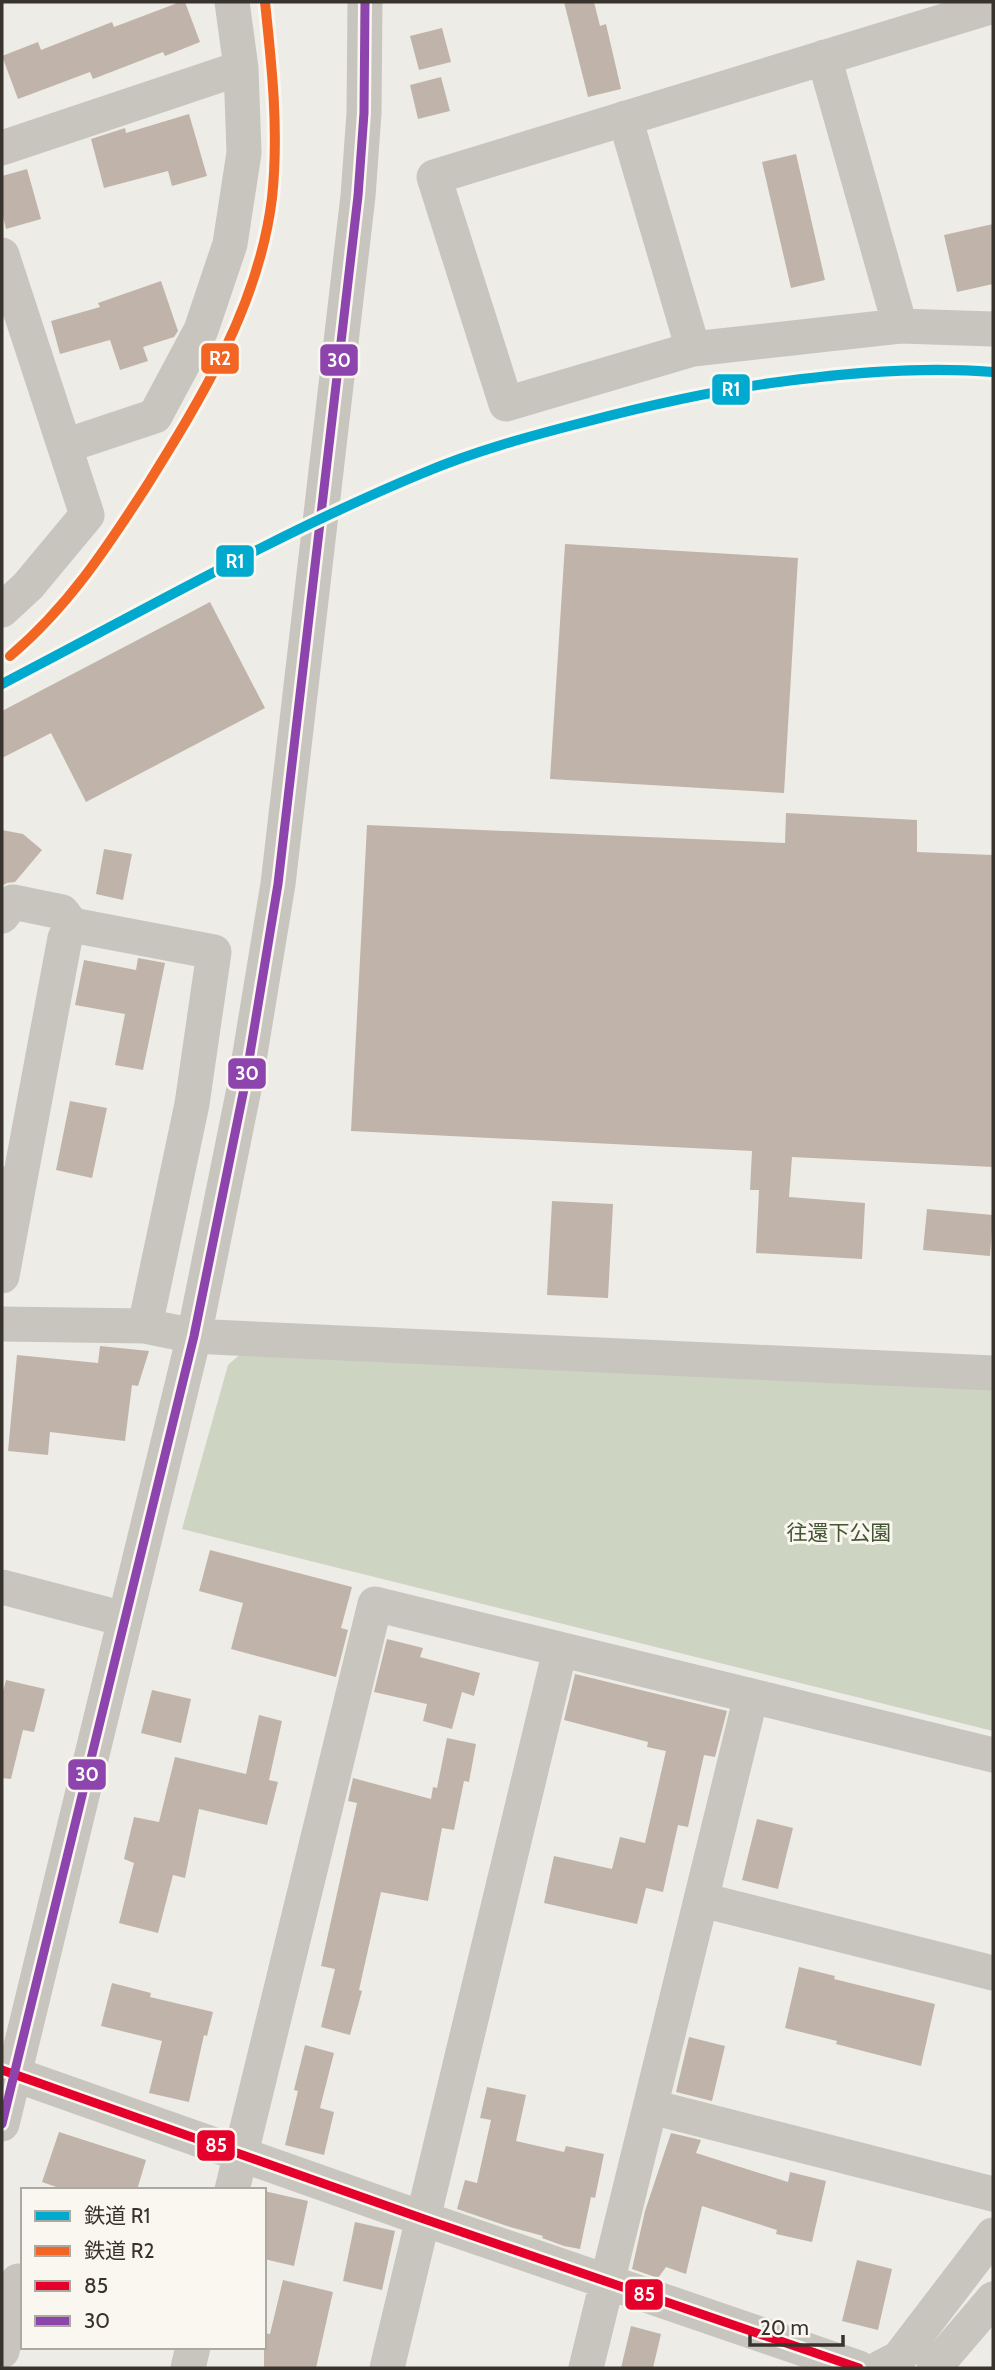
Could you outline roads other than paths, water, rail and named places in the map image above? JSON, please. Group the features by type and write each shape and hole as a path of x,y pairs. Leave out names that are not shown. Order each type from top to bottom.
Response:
{"street":[{"path":"65,446 155,416 201,330 230,244 244,153 241,68 232,2"},
{"path":"2,2124 8,2072 194,1336 226,1186 262,986 278,884 358,197 364,113 365,2"},
{"path":"993,6 434,177 506,404 693,349 901,326 993,329"},
{"path":"824,57 901,326"},
{"path":"2,148 241,68"},
{"path":"625,118 693,349"},
{"path":"2,255 87,515 28,586 2,610"},
{"path":"2,916 13,902 61,912 72,925 214,952 192,1104 145,1326"},
{"path":"2,1276 10,1184 65,938 72,925"},
{"path":"2,1324 145,1326 194,1336 993,1373"},
{"path":"2,1587 124,1619"},
{"path":"232,2188 375,1604 993,1755"},
{"path":"387,2368 561,1650"},
{"path":"586,2368 751,1696"},
{"path":"702,1900 993,1973"},
{"path":"8,2072 606,2283 859,2368"},
{"path":"652,2107 993,2194"},
{"path":"880,2368 900,2358 993,2235"},
{"path":"2,2351 19,2281 21,2282"},
{"path":"934,2368 993,2299"},
{"path":"188,2368 193,2349"}],"rail line":[{"name":"R2","path":"10,656 31,638 68,598 116,533 207,384 241,313 255,276 265,237 274,173 274,100 265,2"},
{"name":"R1","path":"2,684 316,521 423,473 503,444 654,405 771,383 882,372 993,372"}],"park label":[{"name":"往還下公園","path":"839,1533"}]}
